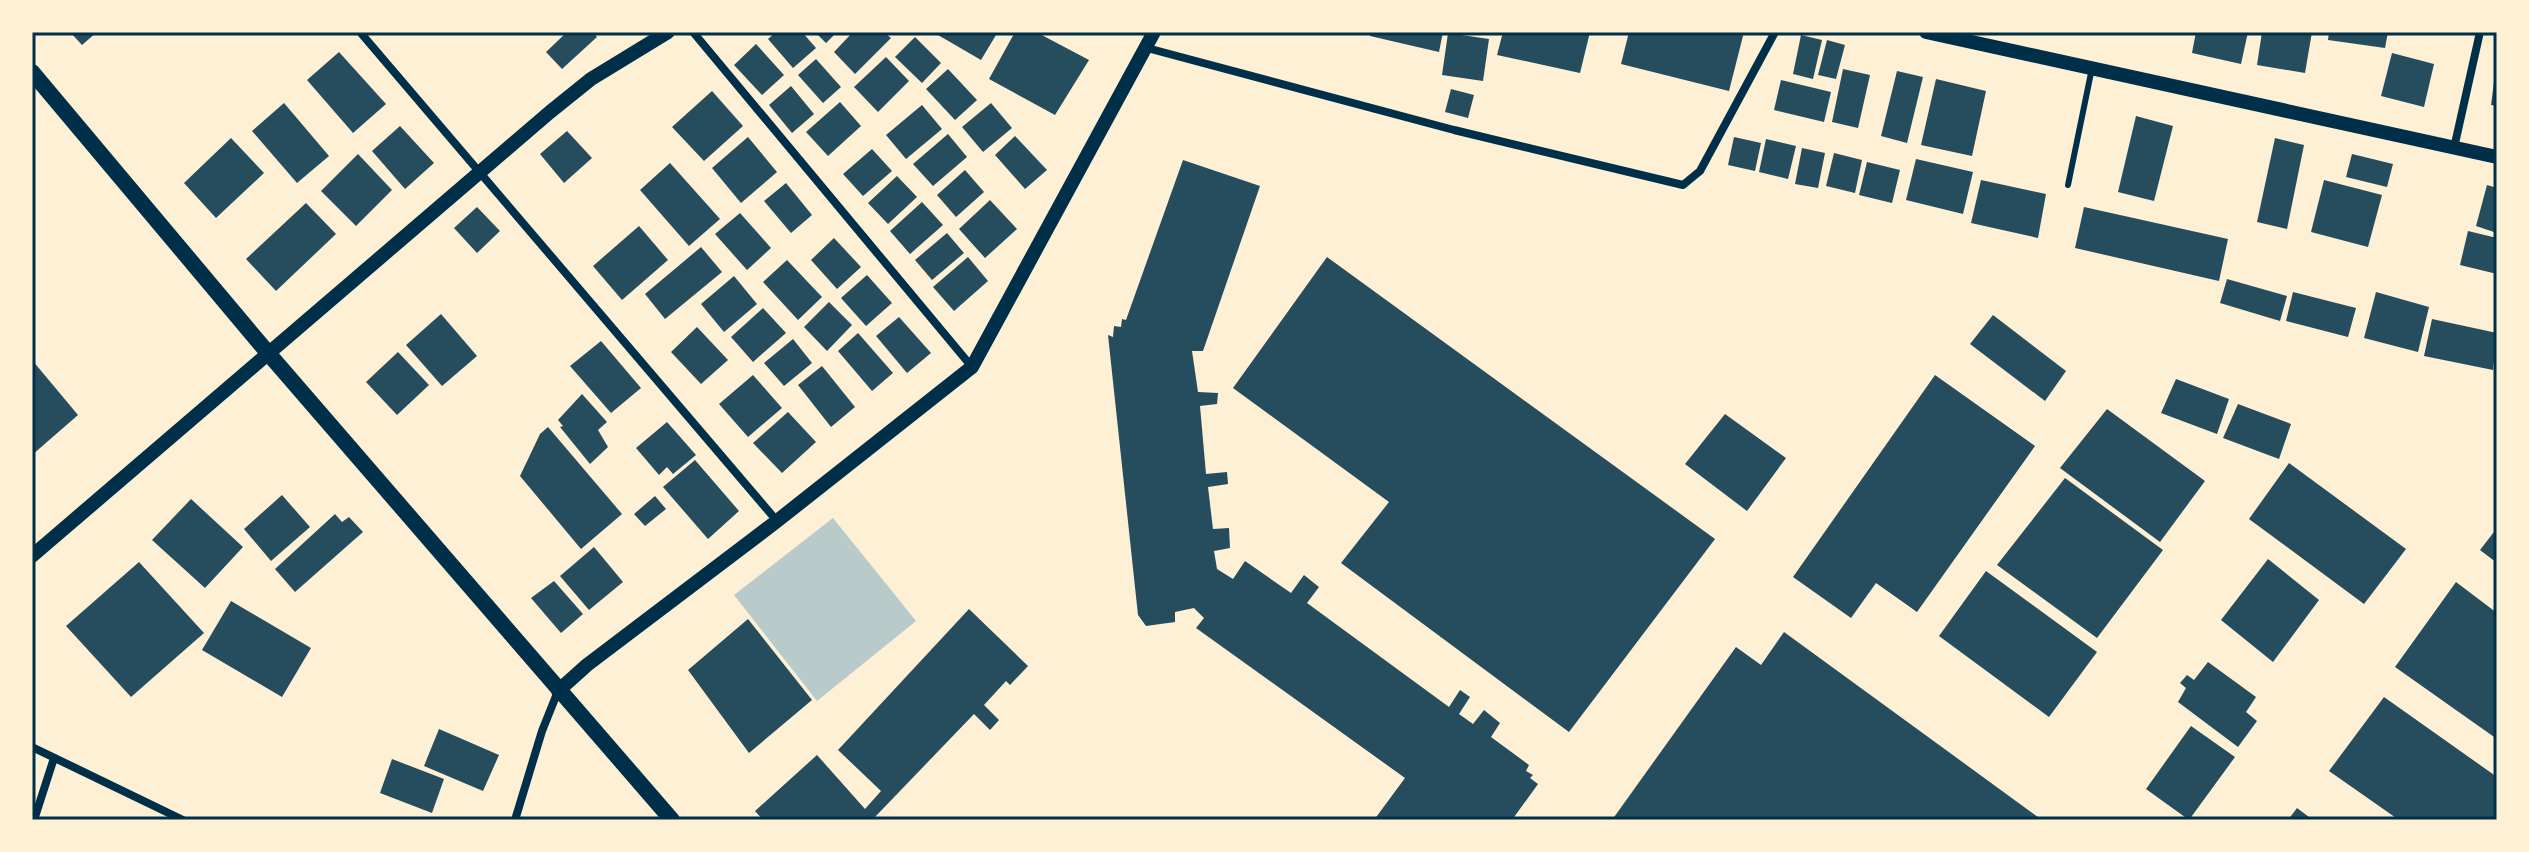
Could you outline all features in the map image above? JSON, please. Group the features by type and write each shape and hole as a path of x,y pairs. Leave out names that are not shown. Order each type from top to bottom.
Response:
{"main road":[{"path":"32,72 268,353 672,820"}],"street":[{"path":"360,32 777,521"},
{"path":"32,556 479,171 591,79 668,32"},
{"path":"693,32 972,367"},
{"path":"515,820 542,731 558,691 587,665 777,521 972,367 1154,32"},
{"path":"1147,48 1454,130 1683,185 1700,171 1775,32"},
{"path":"1926,32 2497,157"},
{"path":"2454,148 2480,32"},
{"path":"32,747 183,820"},
{"path":"34,820 54,758"}],"lane":[{"path":"2068,185 2092,68"}],"shaded area":[{"path":"833,518 916,621 817,701 734,595"}],"building":[{"path":"70,32 97,32 82,45"},
{"path":"567,32 593,32 597,37 562,69 546,52"},
{"path":"776,32 802,32 816,48 793,68 768,39"},
{"path":"815,32 837,32 826,43"},
{"path":"853,32 884,32 891,38 855,74 834,52"},
{"path":"939,32 991,32 996,35 981,60 938,35"},
{"path":"1015,32 1036,32 1089,60 1055,115 989,79"},
{"path":"1371,32 1443,32 1439,52 1370,36"},
{"path":"1503,32 1590,32 1580,73 1497,55"},
{"path":"1629,32 1744,32 1729,91 1621,64"},
{"path":"2196,32 2248,32 2241,64 2192,53"},
{"path":"2262,32 2312,32 2305,73 2257,65"},
{"path":"2329,32 2388,32 2385,48 2328,40"},
{"path":"1448,33 1489,39 1483,81 1442,75"},
{"path":"1801,35 1822,40 1813,79 1793,74"},
{"path":"915,37 941,63 922,83 895,57"},
{"path":"1827,40 1845,45 1836,79 1818,75"},
{"path":"756,44 784,75 762,95 734,65"},
{"path":"339,52 386,104 353,133 307,80"},
{"path":"2392,53 2434,64 2424,107 2381,96"},
{"path":"886,57 909,81 878,112 854,87"},
{"path":"816,59 841,87 823,103 798,75"},
{"path":"948,69 977,100 955,120 926,89"},
{"path":"1843,69 1870,75 1858,128 1832,122"},
{"path":"1897,71 1923,77 1907,143 1881,136"},
{"path":"2497,74 2497,106 2491,105"},
{"path":"1936,79 1986,91 1972,156 1921,145"},
{"path":"1781,80 1831,92 1824,122 1774,110"},
{"path":"791,86 814,114 792,133 769,105"},
{"path":"1451,89 1474,95 1468,118 1445,112"},
{"path":"712,91 743,126 704,161 672,127"},
{"path":"840,102 861,126 828,156 806,132"},
{"path":"284,103 329,156 297,183 252,131"},
{"path":"991,103 1012,128 983,152 962,127"},
{"path":"922,105 942,129 906,159 886,135"},
{"path":"2136,116 2173,126 2154,201 2118,192"},
{"path":"400,126 434,163 405,189 372,151"},
{"path":"567,131 592,158 564,183 540,154"},
{"path":"948,134 967,157 933,186 913,164"},
{"path":"1015,136 1047,170 1025,189 995,155"},
{"path":"748,137 777,172 741,203 712,168"},
{"path":"1734,137 1761,143 1755,171 1728,165"},
{"path":"231,138 264,173 216,218 184,183"},
{"path":"2275,138 2304,145 2287,229 2257,222"},
{"path":"1766,139 1796,146 1788,179 1759,172"},
{"path":"1802,148 1825,153 1818,188 1795,184"},
{"path":"872,149 892,171 863,196 843,174"},
{"path":"1834,153 1862,160 1855,193 1826,186"},
{"path":"358,154 392,190 356,226 321,191"},
{"path":"2352,154 2393,164 2387,187 2346,177"},
{"path":"1916,159 1973,172 1963,214 1906,200"},
{"path":"1183,160 1260,186 1203,351 1192,351 1198,392 1218,393 1217,404 1200,406 1206,474 1227,472 1228,484 1208,487 1213,529 1229,528 1230,548 1214,551 1217,569 1233,579 1245,561 1291,593 1304,575 1319,587 1307,603 1449,707 1460,690 1470,697 1459,714 1473,724 1484,710 1500,723 1491,737 1529,765 1526,771 1533,775 1530,778 1538,784 1512,820 1374,820 1405,778 1196,628 1204,618 1194,608 1175,612 1175,622 1146,626 1138,615 1108,335 1113,337 1114,326 1121,327 1122,319 1126,320"},
{"path":"1867,162 1900,170 1892,203 1859,195"},
{"path":"670,163 720,219 689,246 640,190"},
{"path":"965,170 984,192 956,217 937,195"},
{"path":"897,176 917,197 888,224 868,203"},
{"path":"1981,180 2046,194 2038,238 1971,223"},
{"path":"2324,180 2382,195 2368,247 2311,232"},
{"path":"786,183 812,215 791,233 764,201"},
{"path":"2487,185 2497,188 2497,233 2476,226"},
{"path":"990,200 1017,229 985,258 959,229"},
{"path":"922,202 943,225 910,254 890,231"},
{"path":"306,203 336,234 276,291 246,259"},
{"path":"477,207 500,231 477,253 454,228"},
{"path":"2084,207 2228,239 2219,281 2075,248"},
{"path":"740,213 771,248 747,270 715,234"},
{"path":"639,226 668,260 622,300 593,266"},
{"path":"2468,231 2497,238 2497,274 2460,265"},
{"path":"947,233 964,253 932,280 915,260"},
{"path":"834,238 861,267 837,289 811,260"},
{"path":"701,247 722,272 665,319 645,294"},
{"path":"968,257 988,281 954,311 933,287"},
{"path":"1327,257 1715,539 1569,732 1341,563 1389,502 1233,388"},
{"path":"787,260 822,297 798,320 763,282"},
{"path":"867,275 892,303 866,326 841,298"},
{"path":"734,276 757,304 724,332 701,304"},
{"path":"2227,279 2287,296 2280,321 2220,303"},
{"path":"2293,292 2356,308 2348,337 2286,321"},
{"path":"2376,292 2429,307 2418,352 2364,338"},
{"path":"829,302 852,325 827,351 804,327"},
{"path":"763,308 786,333 753,362 731,337"},
{"path":"441,314 477,356 442,386 406,345"},
{"path":"1993,315 2066,371 2045,401 1970,344"},
{"path":"899,317 931,353 907,373 876,336"},
{"path":"2432,319 2497,333 2493,370 2424,356"},
{"path":"697,327 728,360 701,384 671,352"},
{"path":"858,333 893,373 872,391 838,351"},
{"path":"793,339 812,363 784,386 764,363"},
{"path":"601,341 641,388 611,413 570,366"},
{"path":"398,352 429,385 397,415 366,382"},
{"path":"32,360 78,415 32,455"},
{"path":"822,366 855,407 831,427 798,385"},
{"path":"753,375 782,408 748,437 719,404"},
{"path":"1935,375 2035,446 1917,612 1876,583 1851,618 1793,577"},
{"path":"2176,379 2229,399 2217,434 2161,413"},
{"path":"582,394 607,422 598,430 608,447 590,464 560,427 563,426 558,420"},
{"path":"2238,404 2291,424 2279,459 2223,438"},
{"path":"2107,409 2205,481 2160,542 2060,468"},
{"path":"788,412 816,442 782,473 753,443"},
{"path":"1725,414 1786,458 1747,511 1685,464"},
{"path":"667,422 696,455 673,474 667,467 659,475 636,448"},
{"path":"548,427 622,514 581,549 520,476 540,434"},
{"path":"695,460 739,511 708,539 663,487"},
{"path":"2289,463 2406,549 2364,604 2249,519"},
{"path":"2065,478 2163,550 2097,638 1997,565"},
{"path":"282,495 310,527 271,561 244,529"},
{"path":"655,496 666,509 645,526 634,514"},
{"path":"191,499 243,547 205,588 152,540"},
{"path":"335,514 342,522 349,517 363,532 295,592 275,569"},
{"path":"2497,528 2497,563 2480,550"},
{"path":"594,547 623,582 589,610 560,576"},
{"path":"2268,559 2319,600 2273,662 2221,620"},
{"path":"139,562 204,633 131,697 66,626"},
{"path":"1986,571 2097,652 2049,717 1939,636"},
{"path":"554,581 583,614 561,633 531,598"},
{"path":"2456,582 2497,613 2497,739 2395,667"},
{"path":"231,601 311,648 282,697 202,650"},
{"path":"969,609 1028,666 1010,685 1006,681 984,705 999,720 990,730 974,714 875,817 877,820 763,820 755,811 817,755 865,809 881,791 838,750"},
{"path":"748,619 812,700 749,753 688,670"},
{"path":"1784,632 2042,820 1612,820 1736,647 1761,665"},
{"path":"2208,662 2256,697 2246,712 2257,721 2238,747 2178,702 2186,688 2180,683 2187,675 2194,680"},
{"path":"2384,697 2497,777 2497,820 2399,820 2329,771"},
{"path":"2191,726 2235,757 2189,820 2146,789"},
{"path":"439,729 499,755 483,791 424,766"},
{"path":"392,759 444,779 432,813 380,793"},
{"path":"2297,808 2313,820 2288,820"}]}
